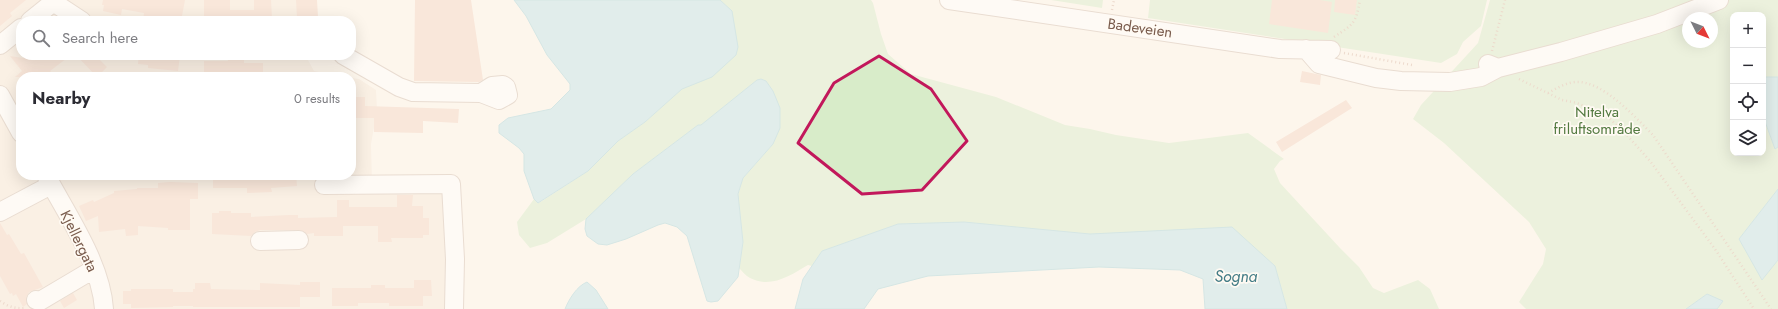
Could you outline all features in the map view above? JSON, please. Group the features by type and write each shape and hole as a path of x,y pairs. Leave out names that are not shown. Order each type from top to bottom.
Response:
{"street":[{"name":"Badeveien","path":"949,0 1280,49 1306,49 1332,44"},
{"path":"1306,49 1319,64 1376,78 1401,81 1450,82 1481,77 1493,66 1560,52 1657,24 1719,0"},
{"path":"36,16 54,1 75,16"},
{"path":"0,45 16,32"},
{"path":"352,60 399,87 413,92 481,93"},
{"path":"0,95 16,124"},
{"path":"0,212 48,180"},
{"name":"Kjellergata","path":"48,180 85,247 103,293 104,309"},
{"path":"324,184 451,184 455,259 454,309"},
{"path":"260,241 299,240"},
{"path":"38,300 94,269"}],"path":[{"path":"1360,0 1357,18 1332,44 1415,66"},
{"path":"1493,66 1505,0"},
{"path":"1521,80 1562,100 1577,103 1607,116 1626,134 1650,161 1696,224 1754,309"},
{"path":"1548,93 1563,85 1576,82 1588,83 1604,91 1629,111 1653,135 1771,309"},
{"path":"0,301 8,307 22,309 38,300"}],"highlighted area":[{"path":"879,56 931,89 967,141 922,190 862,194 798,143 834,83"}],"shaded area":[{"path":"0,0 317,0 315,16 16,16 16,60 308,60 314,71 319,72 16,72 16,180 356,180 356,79 376,90 377,110 371,144 372,185 445,188 445,262 448,309 0,309"}],"green space":[{"path":"720,0 871,0 888,54 911,74 996,97 1065,125 1169,143 1248,133 1284,159 1280,161 1274,169 1280,183 1359,267 1373,288 1384,293 1418,280 1430,289 1439,309 1287,309 1275,266 1090,234 964,222 898,224 822,251 812,266 808,265 788,276 773,281 758,281 746,275 739,268 743,242 738,195 743,178 773,144 757,80 701,125 698,125 633,174 586,219 547,243 530,248 519,235 517,222 534,199 538,203 542,201 588,171 618,141 645,122 682,89 696,83 732,12"},
{"path":"1051,0 1103,0 1102,8"},
{"path":"1150,0 1487,0 1481,26 1463,42 1457,54 1441,63 1148,18"},
{"name":"Nitelva friluftsområde","path":"1490,0 1778,0 1778,77 1766,77 1766,12 1730,12 1730,156 1766,156 1766,124 1775,149 1778,147 1778,189 1739,239 1762,279 1778,260 1778,309 1717,309 1722,301 1707,294 1686,309 1526,309 1519,302 1543,264 1546,249 1529,222 1444,143 1413,119 1421,105 1478,43"}],"water":[{"path":"514,0 720,0 732,11 738,47 736,55 712,77 682,89 645,122 618,141 588,171 538,203 534,199 524,171 524,154 519,148 499,133 499,125 508,118 551,109 570,90 570,84 547,55 526,16"},
{"path":"1766,77 1778,77 1778,147 1775,149 1766,124"},
{"path":"761,79 766,81 773,91 780,108 780,128 773,144 743,178 738,194 743,242 738,277 718,301 707,301 687,236 677,227 665,223 607,245 598,244 587,236 585,229 586,219 633,174 698,125 701,125 757,80"},
{"path":"1778,189 1778,260 1762,280 1739,239"},
{"name":"Sogna","path":"964,222 1090,234 1232,227 1275,266 1287,309 1205,309 1203,279 1180,270 1099,267 928,276 878,289 864,309 795,309 803,279 822,251 898,224"},
{"path":"587,282 596,290 608,309 565,309 574,293 580,286"},
{"path":"1707,294 1723,301 1717,309 1686,309"}],"building":[{"path":"0,0 26,0 10,13 12,16 0,26"},
{"path":"103,0 185,0 182,16 144,16 144,13 122,9 121,15 103,11 104,5 102,5"},
{"path":"204,0 230,0 230,10 254,10 254,0 271,0 272,16 204,16"},
{"path":"296,0 317,0 318,16 297,16"},
{"path":"415,0 471,0 483,80 479,82 414,81"},
{"path":"1272,0 1320,0 1332,2 1328,33 1269,24"},
{"path":"1335,0 1357,0 1355,15 1334,12"},
{"path":"10,56 16,57 16,60 64,60 50,71 51,72 21,72 22,71"},
{"path":"81,60 100,60 107,67 102,72 92,72"},
{"path":"138,60 179,60 178,71 148,68 148,65 138,64"},
{"path":"244,60 244,63 263,63 263,72 204,72 204,61"},
{"path":"1302,71 1321,75 1320,85 1300,82"},
{"path":"356,97 365,97 365,106 459,109 458,123 423,121 423,133 374,132 374,118 356,118"},
{"path":"1346,100 1352,108 1282,152 1276,142"},
{"path":"213,180 296,180 297,186 271,188 272,192 247,193 247,188 213,188"},
{"path":"158,183 198,183 198,199 190,199 190,230 168,230 168,228 138,226 138,235 126,236 125,229 99,232 98,216 86,221 79,206 93,200 94,202 114,193 114,191 137,188 158,188"},
{"path":"397,195 413,195 412,206 423,206 423,218 429,218 429,235 423,235 423,238 391,238 392,242 378,242 378,226 343,226 343,236 314,236 314,233 307,234 299,230 260,230 251,236 212,234 212,213 219,213 219,211 231,211 231,213 251,213 251,217 298,215 298,218 337,217 337,200 349,200 349,207 397,207"},
{"path":"0,223 7,235 9,234 21,254 24,253 43,287 29,292 26,298 27,304 23,307 16,294 13,296 12,293 10,294 0,276"},
{"path":"414,280 431,280 432,296 423,296 423,306 389,306 389,303 358,303 358,306 332,306 332,288 371,288 371,285 385,285 385,288 414,288"},
{"path":"300,282 320,282 320,297 300,297 300,307 173,306 131,308 131,304 123,304 123,291 131,291 131,289 173,289 173,292 193,292 193,289 195,289 195,283 210,283 211,289 260,290 260,283 300,285"},
{"path":"73,293 77,300 64,308 60,301"}]}
